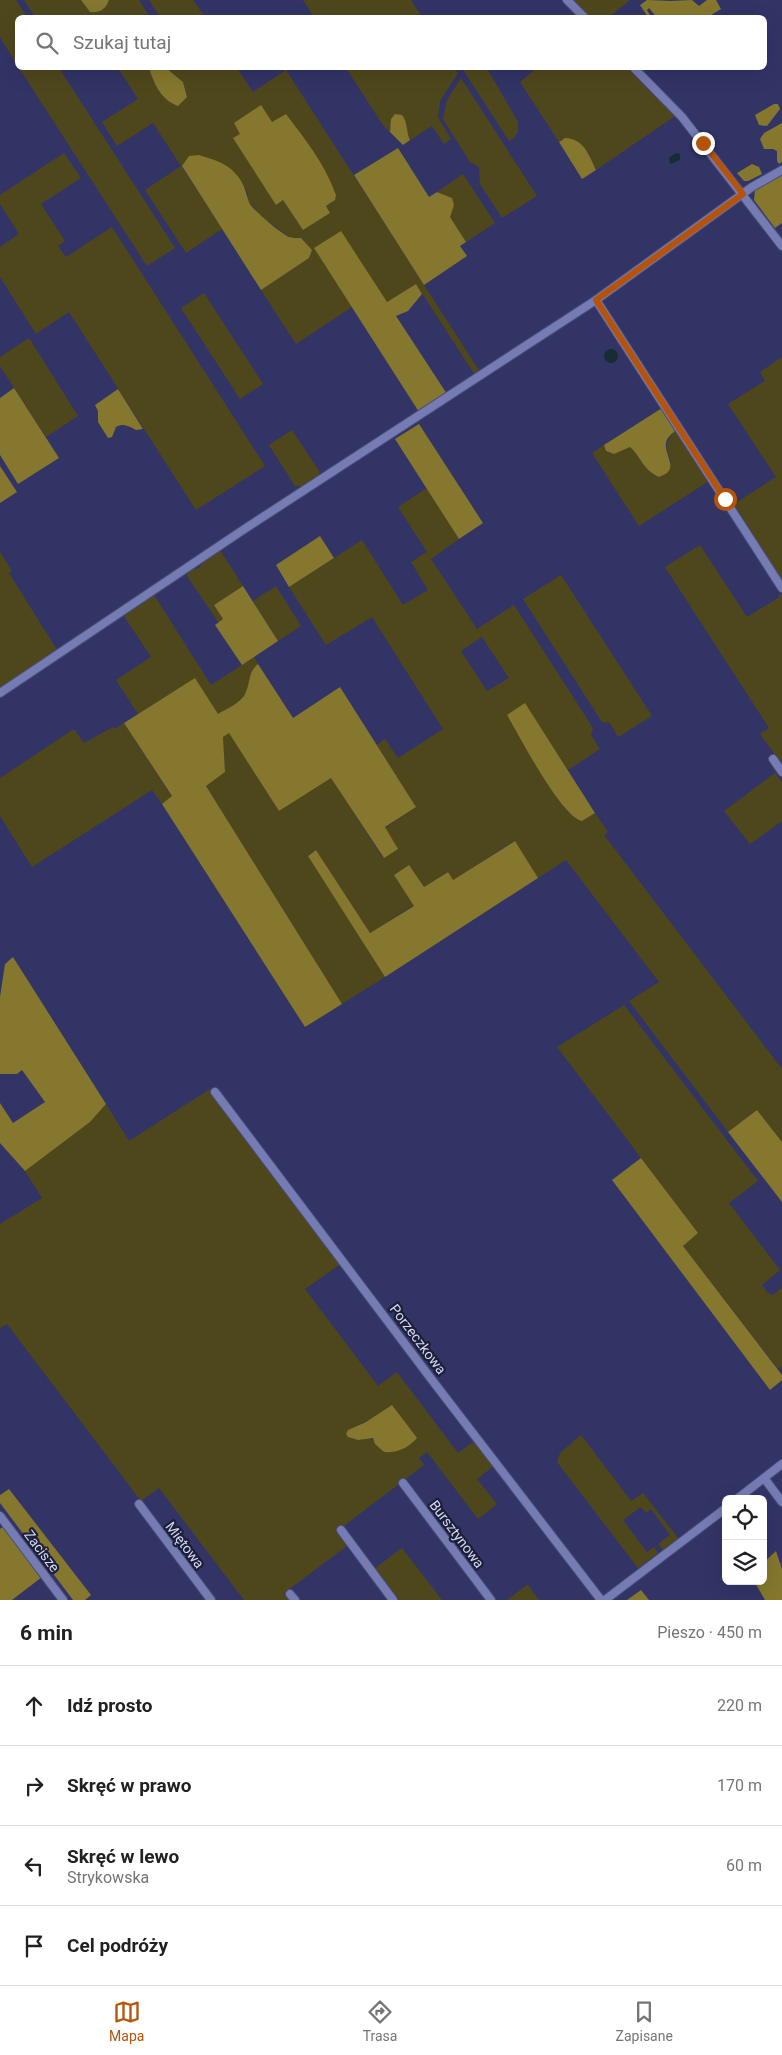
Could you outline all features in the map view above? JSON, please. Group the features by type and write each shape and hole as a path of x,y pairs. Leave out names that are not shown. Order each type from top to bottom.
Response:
{"street":[{"path":"567,0 581,15"},
{"path":"636,70 682,118 782,246"},
{"path":"0,693 243,530 596,300 743,194 782,170"},
{"path":"596,300 782,588"},
{"path":"773,759 782,772"},
{"name":"Porzeczkowa","path":"215,1092 601,1600"},
{"path":"742,1495 782,1464"},
{"path":"764,1478 782,1502"},
{"name":"Bursztynowa","path":"403,1484 491,1600"},
{"name":"Miętowa","path":"139,1504 211,1600"},
{"path":"605,1600 722,1511"},
{"name":"Zacisze","path":"0,1516 63,1600"},
{"path":"341,1530 393,1600"}],"shaded area":[{"path":"0,0 16,0 26,15 15,15 15,62 0,37"},
{"path":"24,0 81,0 90,12 97,12 106,6 109,0 139,0 149,15 125,15 34,15"},
{"path":"81,0 109,0 102,10 90,12"},
{"path":"149,0 193,0 204,15 159,15"},
{"path":"303,0 411,0 421,15 313,15"},
{"path":"574,0 630,0 611,15 588,15"},
{"path":"647,0 692,0 699,6 707,0 716,0 721,9 711,15 655,15 649,8 647,10 650,15 647,15 640,5"},
{"path":"20,70 60,70 175,248 147,266"},
{"path":"119,70 150,70 159,91 172,103 178,105 187,96 183,82 168,70 238,70 253,92 286,70 480,372 475,375 416,284 387,302 314,248 352,307 296,344 261,290 309,258 312,250 301,238 289,237 261,216 249,202 247,192 240,179 189,156 182,167 222,229 186,253 145,190 181,166 153,123 117,146 102,122 138,99","holes":["260,105 272,123 286,114 306,141 332,186 332,203 326,206 330,213 303,230 283,200 276,204 234,139 241,134"]},
{"path":"150,70 168,70 183,82 187,97 178,106 172,103 163,96 153,80"},
{"path":"347,70 456,70 458,73 440,101 438,117 451,139 444,144 432,126 410,140 407,134 406,122 390,127 390,132 383,125"},
{"path":"463,70 488,70 518,122 518,132 509,141"},
{"path":"535,70 629,70 675,116 596,170 588,152 561,139 559,142 520,82"},
{"path":"461,78 537,196 502,218 480,184 479,167 470,162 443,119 447,100"},
{"path":"774,104 778,104 780,109 767,126 759,125 755,115"},
{"path":"261,105 272,122 286,114 320,162 336,195 335,200 326,206 330,213 303,230 283,200 276,205 233,138 240,134 234,123"},
{"path":"395,114 402,115 406,124 410,140 403,145 390,132 391,119"},
{"path":"782,123 782,162 779,164 777,161 777,151 764,149 760,139 764,133"},
{"path":"565,138 577,141 585,149 596,170 582,179 559,142"},
{"path":"398,148 429,197 437,192 452,198 454,205 450,217 466,242 460,246 467,256 424,285 354,175"},
{"path":"64,153 81,178 41,204 65,241 58,246 66,257 112,227 265,466 196,510 69,312 36,334 0,277 0,247 19,234 0,204 0,195"},
{"path":"199,155 218,161 230,169 242,183 249,202 255,210 286,235 301,238 312,250 309,258 261,290 182,166 189,156"},
{"path":"752,164 759,167 762,174 744,181 737,173"},
{"path":"463,174 495,223 466,242 450,217 452,198 437,192"},
{"path":"782,175 782,223 775,228 754,200 755,190"},
{"path":"341,231 387,302 416,284 422,294 408,311 396,316 447,394 419,412 314,248"},
{"path":"204,293 263,384 240,399 181,308"},
{"path":"29,338 78,416 46,437 0,366 0,357"},
{"path":"782,357 782,580 734,504 776,477 728,404 765,381 760,372"},
{"path":"14,388 59,458 18,484 0,455 0,398"},
{"path":"118,389 143,429 136,430 121,425 116,427 112,437 108,438 98,422 98,411 95,405"},
{"path":"662,408 676,430 666,443 670,467 666,474 659,477 653,474 630,447 614,454 606,451 604,445"},
{"path":"419,424 483,523 459,539 395,439"},
{"path":"292,430 319,471 319,477 303,487 295,486 269,445"},
{"path":"676,430 709,481 639,526 592,453 604,445 606,451 614,454 630,447 646,467 659,477 664,475 671,462 667,445"},
{"path":"0,466 17,492 0,503"},
{"path":"427,488 459,539 431,559 477,629 514,605 593,728 591,735 600,749 568,770 525,704 507,715 542,774 564,806 582,821 595,813 608,832 604,835 782,1069 782,1142 757,1110 728,1132 629,1001 659,982 566,860 538,878 514,841 453,880 447,872 424,887 409,865 394,875 414,905 370,933 316,850 308,855 385,977 342,1004 206,786 225,772 223,737 229,732 279,811 331,777 383,858 385,828 416,807 377,745 385,739 398,758 443,729 372,617 326,645 289,587 362,540 403,605 428,590 411,562 427,552 398,507","holes":["482,637 509,678 487,691 461,651"]},
{"path":"320,536 334,558 289,587 276,565"},
{"path":"700,545 747,617 778,598 780,593 782,596 782,764 760,734 769,728 665,567"},
{"path":"220,550 243,586 214,605 223,619 219,623 187,576 188,572 193,568 197,569 201,566 201,563"},
{"path":"0,552 12,571 9,573 57,650 0,689"},
{"path":"561,575 652,716 618,737 610,723 602,722 523,599"},
{"path":"243,586 278,641 242,665 215,625 223,619 214,605"},
{"path":"276,586 301,626 278,641 253,601"},
{"path":"154,595 211,685 254,657 258,664 252,671 244,696 239,701 218,714 195,679 138,714 116,680 151,657 124,616"},
{"path":"258,664 293,718 340,687 416,807 385,827 398,849 384,858 331,778 279,811 229,733 223,737 225,772 206,786 342,1004 305,1027 162,804 172,796 124,723 195,678 218,714 244,696 252,671"},
{"path":"525,703 595,813 582,821 573,816 563,806 552,791 507,715"},
{"path":"124,723 172,797 162,804 152,790 32,867 0,816 0,778 74,729 84,743"},
{"path":"775,773 782,782 782,821 750,844 724,811"},
{"path":"515,841 538,878 385,977 308,856 316,850 370,933 414,906 394,875 409,865 424,887 448,872 453,880"},
{"path":"13,957 106,1104 90,1122 25,1171 0,1143 0,1103 13,1123 45,1102 22,1070 17,1074 0,1074 0,997 5,964"},
{"path":"624,1005 758,1181 729,1203 780,1270 762,1285 768,1293 773,1295 782,1287 782,1366 778,1369 683,1246 698,1233 557,1047"},
{"path":"210,1089 342,1263 305,1289 378,1386 397,1372 458,1453 476,1440 495,1465 477,1479 497,1504 478,1519 427,1452 419,1458 424,1465 336,1532 347,1546 284,1593 289,1600 244,1600 159,1488 141,1501 7,1324 0,1328 0,1224 42,1198 25,1171 90,1122 106,1104 129,1141","holes":["377,1416 374,1441 370,1438 352,1439 348,1430"]},
{"path":"757,1110 782,1142 782,1202 728,1132"},
{"path":"641,1158 698,1233 683,1246 782,1375 782,1380 770,1390 612,1180"},
{"path":"392,1405 417,1438 410,1445 398,1451 384,1452 375,1444 373,1438 358,1440 348,1437 346,1434 348,1430 366,1422"},
{"path":"581,1435 631,1501 643,1493 678,1538 663,1550 658,1544 670,1535 651,1509 646,1513 641,1507 623,1520 647,1552 654,1547 658,1553 638,1568 557,1462 560,1453"},
{"path":"9,1489 91,1595 85,1600 73,1600 0,1503 0,1495"},
{"path":"4,1526 42,1577 12,1600 0,1600 0,1529"},
{"path":"402,1548 442,1600 398,1600 374,1569"},
{"path":"776,1551 782,1569 782,1600 765,1600 756,1585 767,1585 767,1559"},
{"path":"527,1585 539,1600 507,1600"},
{"path":"641,1590 649,1600 627,1600"}],"water":[{"path":"676,153 680,154 680,160 670,164 669,158"},
{"path":"611,349 616,351 618,356 616,361 611,363 606,361 604,356 606,351"}],"route":[{"path":"703,143 743,194 596,300 725,499"}]}
